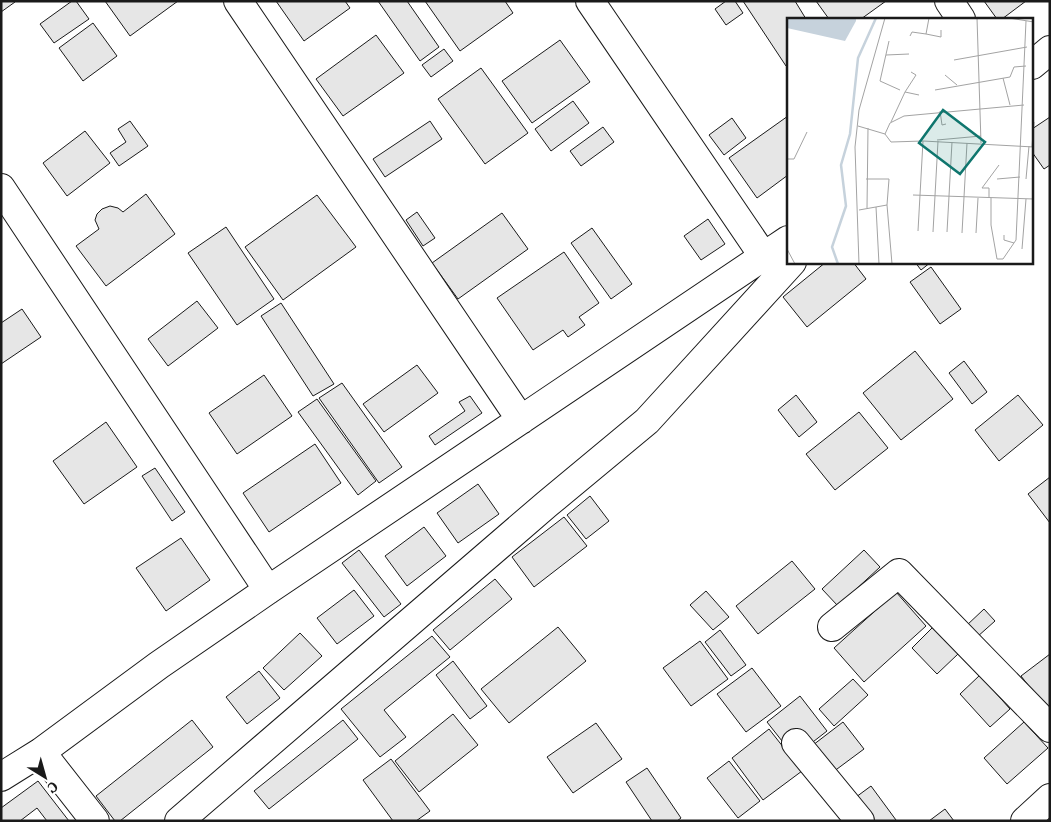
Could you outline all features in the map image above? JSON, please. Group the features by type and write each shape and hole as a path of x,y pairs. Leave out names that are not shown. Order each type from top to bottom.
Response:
{"street":[{"path":"238,1 521,420"},
{"path":"590,1 764,257"},
{"path":"949,1 960,18"},
{"path":"1034,63 1050,50"},
{"path":"1,188 268,590"},
{"path":"1,778 268,590 787,241"},
{"path":"179,821 547,504 647,421 790,264"},
{"path":"832,627 899,573 1050,728"},
{"path":"796,743 860,821"},
{"path":"40,752 96,821"},
{"path":"1025,821 1050,798"}],"building":[{"path":"1,1 15,1 15,2 1,12"},
{"path":"72,1 76,1 89,19 54,43 40,24"},
{"path":"105,1 178,1 130,36"},
{"path":"276,1 345,1 350,8 304,41"},
{"path":"378,1 407,1 439,47 420,61"},
{"path":"425,1 505,1 513,13 460,51"},
{"path":"726,1 735,1 743,13 726,25 715,9"},
{"path":"743,1 795,1 805,18 787,18 786,66"},
{"path":"816,1 886,1 862,18 828,18"},
{"path":"984,1 1026,1 1003,18 996,18"},
{"path":"93,23 117,56 83,81 59,48"},
{"path":"376,35 404,73 343,116 316,79"},
{"path":"560,40 590,82 532,123 502,81"},
{"path":"444,49 453,61 431,77 422,65"},
{"path":"481,68 528,133 485,164 438,99"},
{"path":"573,101 589,123 551,151 535,129"},
{"path":"787,117 787,176 757,198 729,158"},
{"path":"1050,117 1050,165 1044,169 1034,155 1034,128"},
{"path":"732,118 746,138 724,155 709,135"},
{"path":"130,121 148,146 119,166 110,153 126,142 118,129"},
{"path":"430,121 442,139 385,177 373,159"},
{"path":"603,127 614,142 581,166 570,151"},
{"path":"85,131 110,163 67,196 43,163"},
{"path":"146,194 175,234 106,286 76,246 99,229 95,220 97,214 102,209 110,206 118,208 123,212"},
{"path":"317,195 356,247 283,300 245,247"},
{"path":"417,212 435,238 423,246 406,220"},
{"path":"502,213 528,249 458,299 432,263"},
{"path":"708,219 725,244 701,260 684,236"},
{"path":"226,227 274,299 237,325 188,253"},
{"path":"592,228 632,284 611,299 571,243"},
{"path":"564,252 599,303 579,317 585,325 568,337 563,330 533,350 497,298"},
{"path":"824,264 855,264 866,279 807,327 783,297"},
{"path":"916,264 928,264 921,270"},
{"path":"931,267 961,309 940,324 910,282"},
{"path":"197,301 218,328 168,366 148,339"},
{"path":"281,303 334,384 313,396 261,316"},
{"path":"22,309 41,337 1,364 1,323"},
{"path":"915,351 953,399 901,440 863,393"},
{"path":"964,361 987,392 972,404 949,373"},
{"path":"417,365 438,393 384,432 363,404"},
{"path":"264,375 292,416 237,454 209,413"},
{"path":"342,383 402,467 379,483 319,398"},
{"path":"796,395 817,422 799,437 778,410"},
{"path":"1018,395 1043,425 999,461 975,430"},
{"path":"470,396 482,413 435,445 429,436 465,411 459,402"},
{"path":"317,399 376,481 358,495 298,412"},
{"path":"859,412 888,448 835,490 806,454"},
{"path":"106,422 137,467 84,504 53,461"},
{"path":"315,444 341,483 269,532 243,493"},
{"path":"155,468 185,512 172,521 142,476"},
{"path":"1050,477 1050,523 1028,494"},
{"path":"478,484 499,514 458,543 437,513"},
{"path":"590,496 609,521 586,539 567,515"},
{"path":"564,517 587,546 534,587 512,557"},
{"path":"424,527 446,556 407,586 385,556"},
{"path":"181,538 210,580 166,611 136,568"},
{"path":"359,550 401,604 384,617 342,563"},
{"path":"864,550 880,567 838,606 822,589"},
{"path":"792,561 815,589 758,634 736,606"},
{"path":"495,579 512,599 450,650 433,630"},
{"path":"354,590 374,616 337,644 317,618"},
{"path":"706,591 729,617 713,630 690,605"},
{"path":"896,592 926,626 864,682 834,648"},
{"path":"984,609 995,621 977,637 966,626"},
{"path":"558,627 586,661 509,723 481,689"},
{"path":"933,627 958,654 937,674 912,648"},
{"path":"720,630 746,665 731,676 705,642"},
{"path":"300,633 322,656 284,690 263,668"},
{"path":"432,636 450,657 384,710 406,737 380,757 341,709"},
{"path":"700,641 728,679 691,706 663,668"},
{"path":"1050,654 1050,710 1048,711 1021,676"},
{"path":"453,661 487,706 470,719 436,675"},
{"path":"752,668 781,706 746,732 717,694"},
{"path":"259,671 280,698 247,724 226,697"},
{"path":"980,675 1010,709 990,727 960,694"},
{"path":"853,679 868,695 834,726 819,709"},
{"path":"800,696 827,731 809,745 797,730 782,741 767,722"},
{"path":"453,714 478,745 419,792 395,761"},
{"path":"192,720 213,747 120,821 115,821 96,796"},
{"path":"343,720 358,739 269,809 254,791"},
{"path":"843,722 864,749 833,772 813,745"},
{"path":"1024,722 1048,748 1007,784 984,758"},
{"path":"596,723 622,759 573,793 547,757"},
{"path":"769,729 802,771 763,800 732,758"},
{"path":"391,759 430,811 416,821 393,821 363,780"},
{"path":"729,761 760,801 738,818 707,778"},
{"path":"647,768 681,818 677,821 652,821 626,782"},
{"path":"38,781 69,821 47,821 37,808 20,821 1,821 1,808"},
{"path":"871,786 896,821 867,821 852,800"},
{"path":"945,809 954,821 929,821"}]}
